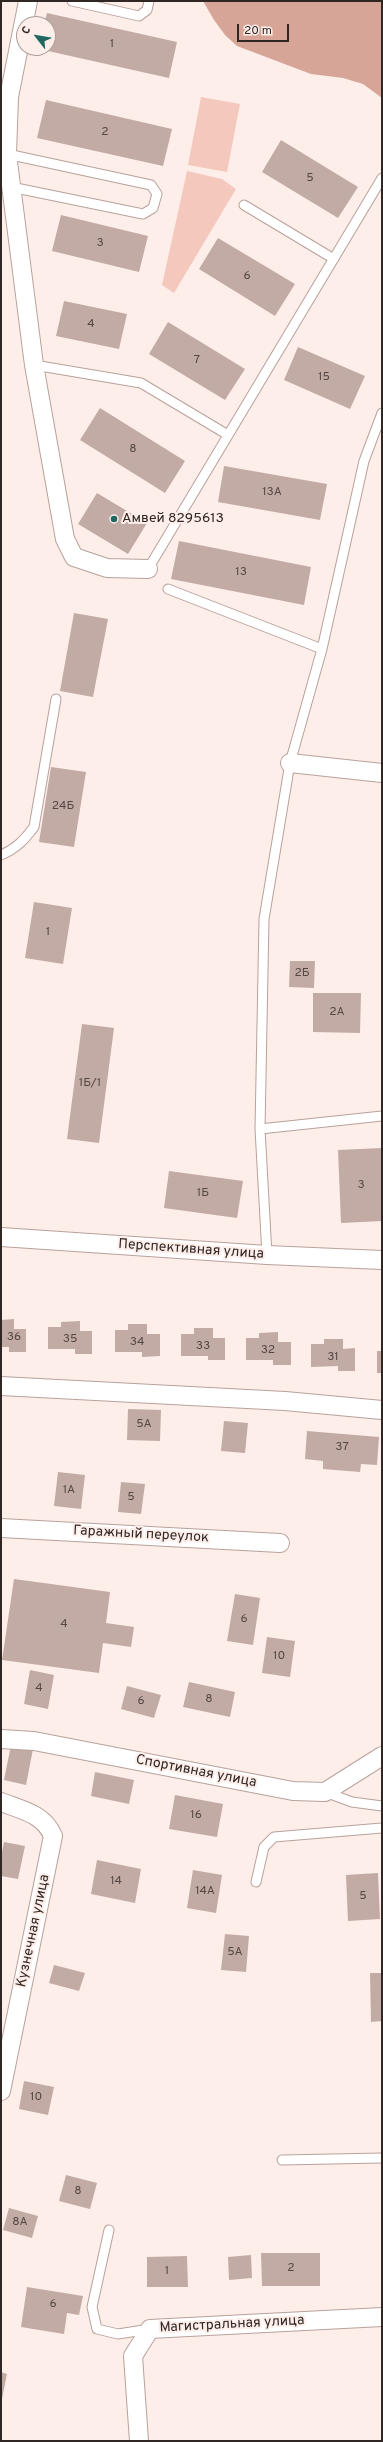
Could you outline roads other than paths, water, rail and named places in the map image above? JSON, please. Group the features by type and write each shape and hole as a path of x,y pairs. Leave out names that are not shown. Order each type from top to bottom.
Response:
{"street":[{"path":"28,1 4,123 34,365 65,539 74,557 107,568 148,569"},
{"path":"290,763 382,773"},
{"name":"Перспективная улица","path":"1,1237 267,1255 382,1260"},
{"path":"1,1386 285,1401 382,1410"},
{"name":"Гаражный переулок","path":"1,1528 280,1542"},
{"name":"Спортивная улица","path":"1,1739 34,1741 293,1791 325,1792"},
{"path":"325,1792 382,1756"},
{"name":"Кузнечная улица","path":"1,1802 39,1816 49,1826 53,1836 1,2091"},
{"name":"Магистральная улица","path":"139,2441 133,2356 150,2329 382,2317"}],"lane":[{"path":"72,1 139,16 147,10 149,1"},
{"path":"7,154 151,185 157,194 154,208 143,214 11,187"},
{"path":"148,569 382,178"},
{"path":"244,205 334,259"},
{"path":"34,365 141,383 228,435"},
{"path":"267,1255 260,1129 264,919 290,763 322,648 364,461 382,413"},
{"path":"168,589 322,648"},
{"path":"1,855 16,848 34,827 56,699"},
{"path":"260,1129 382,1116"},
{"path":"325,1792 352,1802 382,1806"},
{"path":"256,1882 264,1846 274,1837 382,1828"},
{"path":"282,2160 382,2158"},
{"path":"109,2230 92,2307 97,2329 118,2334 150,2329"}],"place":[{"name":"Амвей 8295613","path":"114,519"}]}
